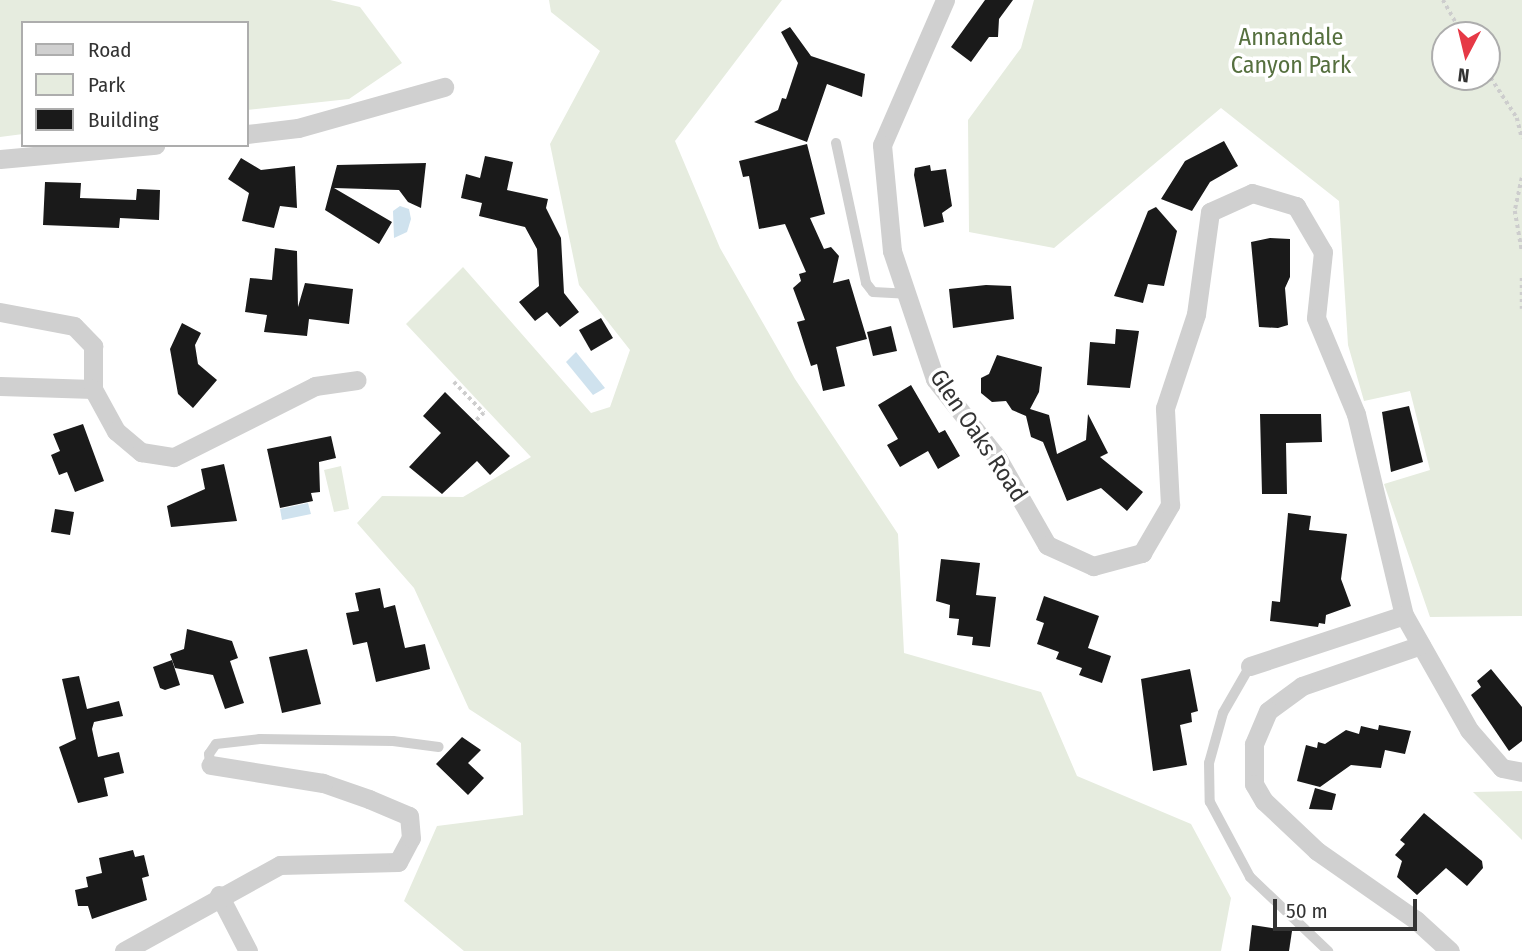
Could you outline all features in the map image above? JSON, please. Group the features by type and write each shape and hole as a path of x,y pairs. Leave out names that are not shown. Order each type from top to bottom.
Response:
{"street":[{"name":"Glen Oaks Road","path":"945,0 882,145 892,251 935,379 998,459 1047,544 1093,566 1142,553 1170,505 1165,408 1196,314 1210,212 1252,193 1296,206 1323,253 1316,318 1356,414 1404,615 1469,730 1502,768 1522,772"},
{"path":"248,134 298,128 443,87"},
{"path":"0,159 133,147"},
{"path":"0,312 74,326 85,334 93,346 93,389 124,438 141,452 174,457 315,386 357,380"},
{"path":"0,387 93,389"},
{"path":"1250,666 1404,615"},
{"path":"1422,645 1302,686 1268,711 1254,744 1254,784 1264,801 1317,851 1416,920 1450,951"},
{"path":"124,951 219,895 280,865 398,862 411,838 409,816 369,799 323,783 210,765"},
{"path":"219,895 248,951"}],"lane":[{"path":"836,144 866,283 873,292 906,294"},
{"path":"1250,666 1219,725 1209,764 1210,802 1250,877 1328,951"},
{"path":"210,765 209,754 216,744 260,739 393,741 439,747"}],"path":[{"path":"1443,0 1455,21"},
{"path":"1499,91 1517,118 1522,138"},
{"path":"1522,178 1515,211 1522,251"},
{"path":"1522,278 1522,309"},
{"path":"454,382 484,413 475,422"}],"green space":[{"path":"0,0 330,0 360,7 402,63 349,99 248,110 248,21 21,21 21,134 0,137"},
{"path":"549,0 782,0 675,141 720,248 795,379 898,534 904,653 1041,692 1077,776 1191,824 1231,898 1221,951 464,951 404,901 437,826 523,815 521,743 469,709 414,588 357,523 382,496 463,497 531,457 406,324 463,267 591,413 610,407 630,350 579,285 550,144 600,51 551,12"},
{"name":"Annandale Canyon Park","path":"1034,0 1522,0 1522,616 1430,617 1384,484 1430,470 1410,391 1364,401 1348,345 1339,201 1221,108 1054,248 969,232 968,120 1021,48"},
{"path":"341,466 349,509 334,512 324,470"},
{"path":"1522,791 1522,840 1473,792"}],"water":[{"path":"400,206 409,209 411,219 407,232 394,238 393,211"},
{"path":"576,352 605,388 593,395 566,362"},
{"path":"308,503 311,514 282,520 280,509"}],"building":[{"path":"985,0 1013,0 999,19 998,37 989,37 971,62 951,47"},
{"path":"790,27 811,56 865,74 862,97 827,84 807,142 754,122 778,110 782,98 786,99 798,63 781,32"},
{"path":"1224,141 1238,166 1210,182 1192,211 1161,199 1185,161"},
{"path":"807,144 825,214 810,218 824,249 831,247 839,256 833,283 849,279 867,339 836,347 845,386 823,391 817,364 811,366 797,322 805,320 793,288 801,281 799,274 806,272 785,224 759,229 749,176 743,177 739,161"},
{"path":"485,156 513,162 507,190 548,199 546,208 561,238 564,293 579,312 560,327 547,312 535,321 519,302 539,286 537,249 525,227 479,216 482,203 461,198 466,174 480,178"},
{"path":"241,158 261,170 295,166 297,208 280,206 274,228 242,221 249,193 228,179"},
{"path":"426,163 421,208 408,202 399,190 334,188 392,222 379,244 325,210 337,165"},
{"path":"930,165 931,171 946,169 952,206 942,213 944,222 924,227 914,175 915,168"},
{"path":"45,182 81,183 80,198 136,200 137,189 160,190 159,220 120,218 119,228 43,225"},
{"path":"1156,207 1177,231 1164,286 1148,284 1143,303 1114,296 1148,211"},
{"path":"1270,238 1290,239 1290,277 1285,288 1288,325 1278,328 1259,327 1251,242"},
{"path":"275,248 297,251 298,307 305,283 353,289 349,324 309,319 307,336 264,332 267,315 245,312 250,278 272,280"},
{"path":"986,285 1011,286 1014,319 953,328 949,289"},
{"path":"601,318 613,338 591,351 579,330"},
{"path":"182,323 201,333 195,345 198,364 217,380 193,408 178,394 170,349"},
{"path":"891,326 897,351 873,356 867,332"},
{"path":"1116,329 1139,331 1130,388 1087,385 1090,342 1115,344"},
{"path":"997,355 1042,367 1039,392 1030,409 1049,415 1057,454 1086,440 1088,414 1108,453 1100,457 1143,492 1127,511 1101,488 1067,501 1043,442 1031,437 1026,416 1012,410 1006,401 992,402 981,393 981,378 989,374"},
{"path":"911,385 939,433 945,430 960,456 938,469 928,451 900,467 887,445 898,439 878,405"},
{"path":"445,392 510,456 490,475 477,461 442,494 409,467 441,433 423,416"},
{"path":"1409,406 1423,462 1391,472 1382,412"},
{"path":"1260,414 1321,414 1322,442 1286,443 1287,494 1262,494"},
{"path":"83,424 104,481 75,492 67,472 59,475 51,455 60,451 53,434"},
{"path":"331,436 336,458 319,462 320,492 311,493 313,501 280,508 267,449"},
{"path":"224,464 237,521 171,527 167,506 205,489 201,469"},
{"path":"55,509 74,512 70,535 51,532"},
{"path":"1288,513 1311,516 1309,530 1347,534 1341,579 1351,606 1326,615 1325,624 1319,623 1318,627 1270,621 1272,601 1280,602"},
{"path":"941,559 980,563 976,595 996,597 990,647 972,645 973,637 957,635 959,619 949,618 950,605 936,601"},
{"path":"380,588 384,608 395,605 405,648 425,644 430,669 376,682 367,642 353,645 346,613 359,611 355,593"},
{"path":"1044,596 1099,616 1088,648 1111,656 1102,683 1079,675 1082,668 1056,659 1059,652 1037,644 1044,623 1036,620"},
{"path":"187,629 232,641 238,658 230,661 244,703 225,709 213,675 175,668 170,654 184,649"},
{"path":"307,649 321,704 282,713 269,657"},
{"path":"172,660 180,685 165,690 160,688 153,667"},
{"path":"1190,669 1198,711 1191,713 1192,722 1180,725 1187,765 1153,771 1141,679"},
{"path":"1491,669 1522,707 1522,741 1509,751 1471,695 1481,687 1477,681"},
{"path":"79,676 87,709 119,701 123,716 94,722 92,729 98,757 119,752 124,773 104,778 108,796 78,803 59,747 76,739 62,679"},
{"path":"1379,725 1411,731 1405,754 1385,750 1381,768 1351,765 1320,787 1297,781 1306,745 1317,748 1318,742 1325,744 1346,730 1359,734 1361,726 1378,730"},
{"path":"462,737 481,750 468,763 484,778 468,795 436,764"},
{"path":"1315,788 1336,794 1332,810 1309,809"},
{"path":"1424,813 1482,861 1483,868 1467,886 1446,868 1417,895 1397,877 1402,861 1395,855 1405,844 1400,840"},
{"path":"133,850 135,857 144,855 149,876 142,878 147,900 92,919 88,906 78,906 75,890 88,887 86,877 102,873 99,858"},
{"path":"1252,925 1292,931 1289,951 1249,951"}]}
